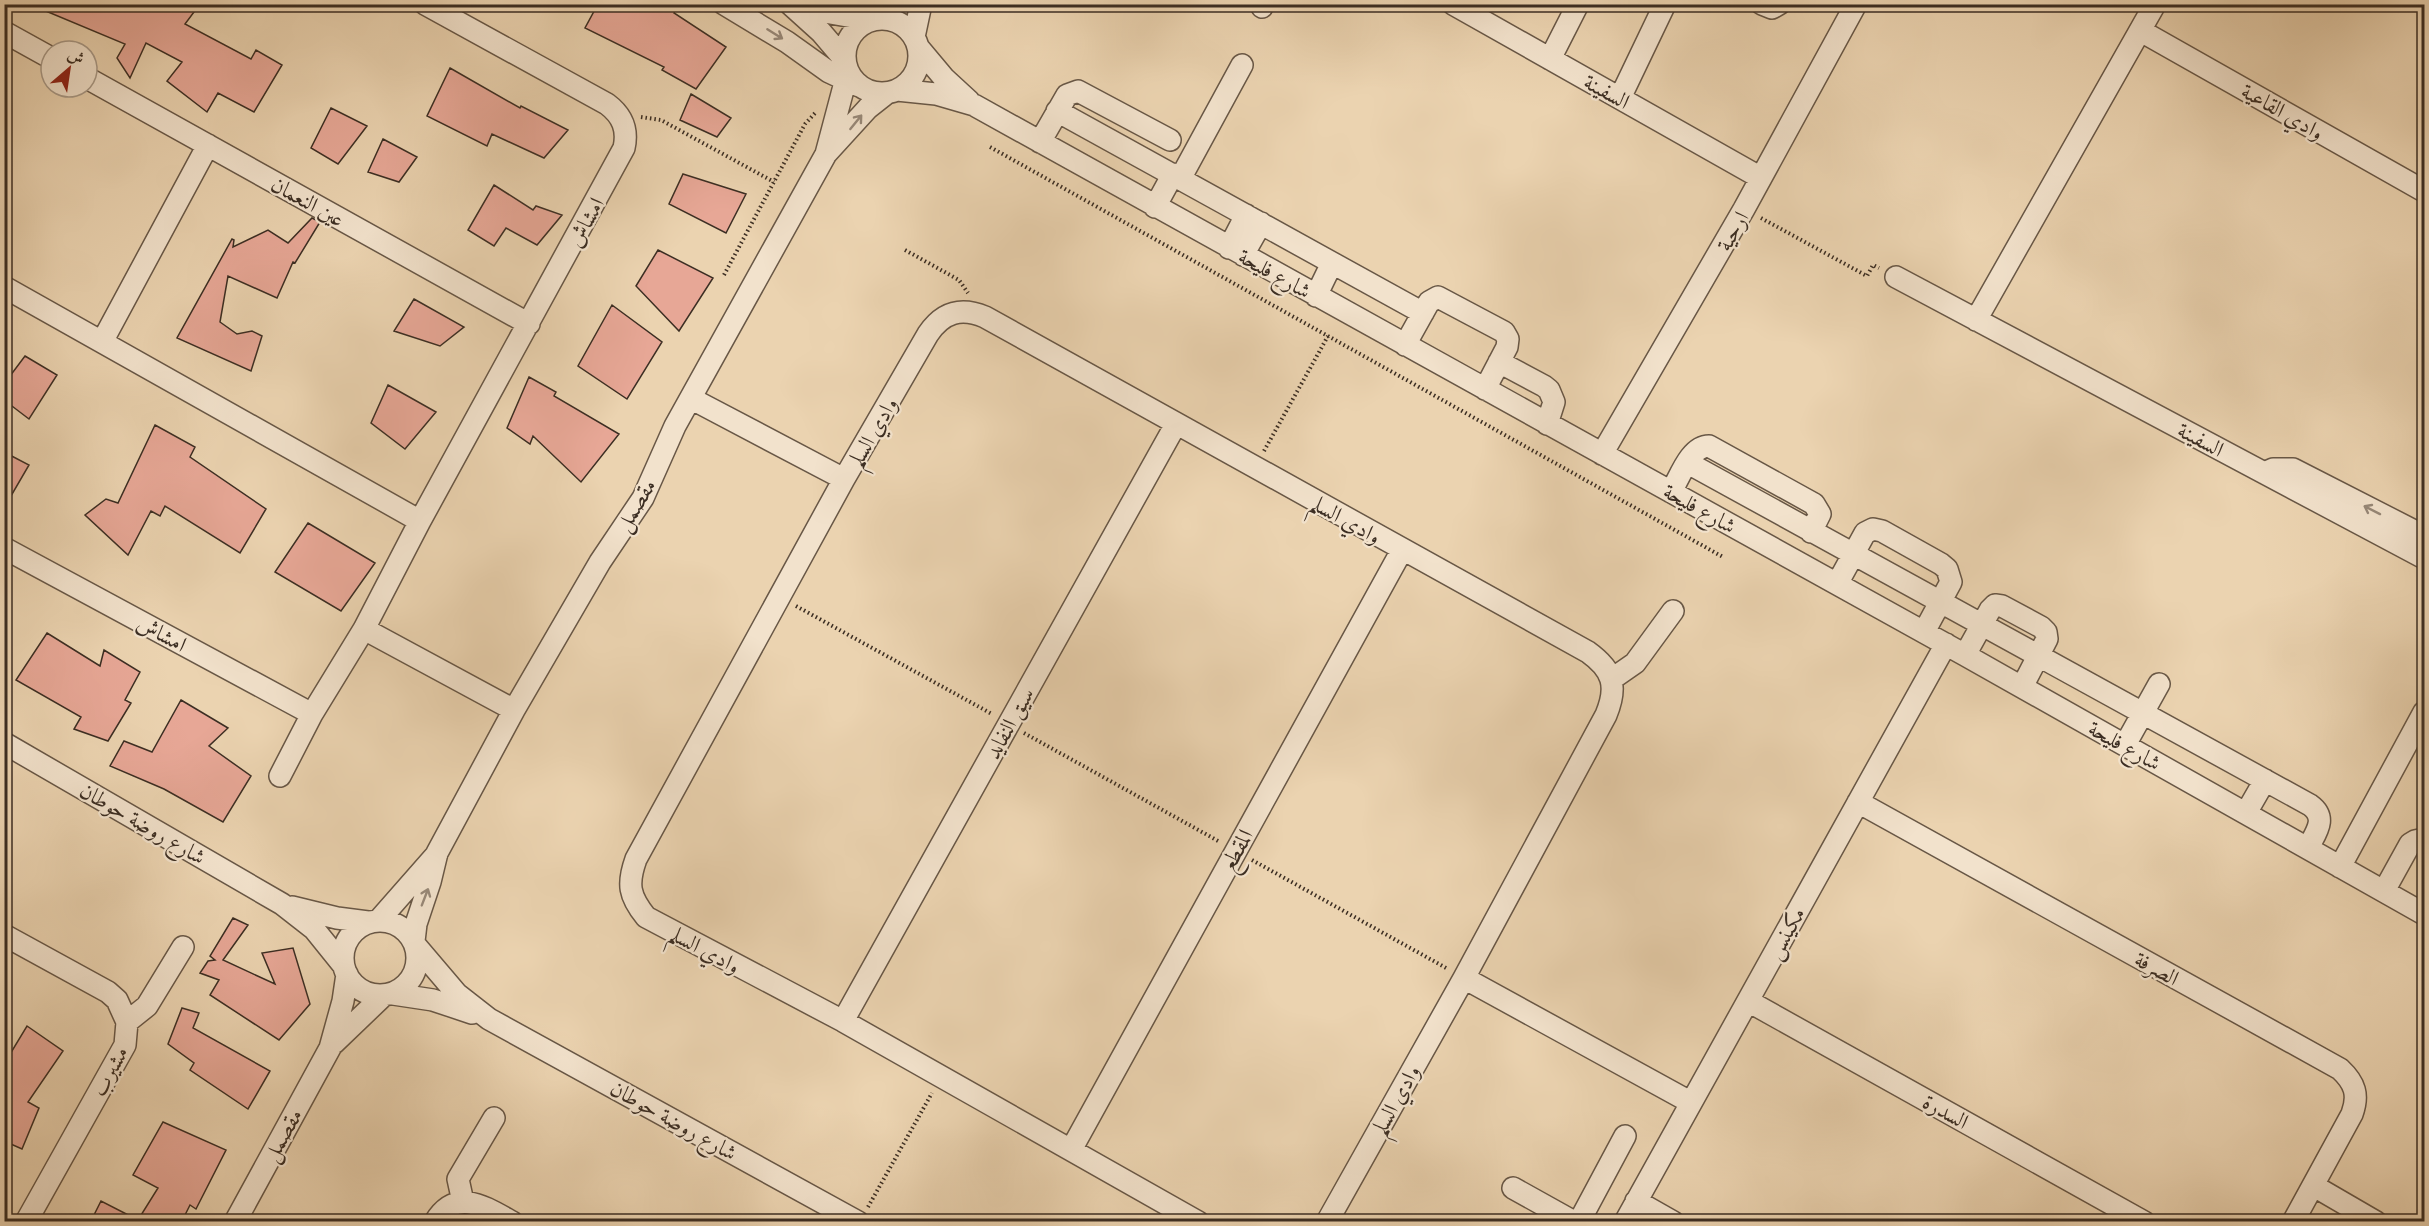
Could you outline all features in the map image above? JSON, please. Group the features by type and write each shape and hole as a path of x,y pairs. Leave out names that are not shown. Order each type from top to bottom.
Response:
{"street":[{"path":"425,4 608,104 623,122"},
{"path":"724,4 778,36 829,72 849,75 878,93 892,92 906,85 918,68 916,42 921,4"},
{"path":"849,75 845,49 853,31 874,20 896,4"},
{"name":"السفينة","path":"1453,4 1761,178"},
{"path":"1550,59 1578,4"},
{"path":"1620,98 1665,4"},
{"path":"1762,4 1772,8 1779,4"},
{"path":"1977,320 2155,4"},
{"name":"ارحية","path":"1602,453 1744,209 1854,5"},
{"path":"793,6 821,32 849,75"},
{"path":"793,6 899,22 916,42"},
{"name":"وادي القاعية","path":"2141,31 2424,191"},
{"path":"4,32 39,51"},
{"name":"شارع فليحة","path":"916,42 944,78 974,105 1946,644 2424,914"},
{"path":"1155,207 1177,176 1242,65"},
{"name":"مقصمل","path":"826,154 830,132 849,75"},
{"name":"عين النعمان","path":"99,85 529,324"},
{"name":"مقصمل","path":"374,921 437,853 514,710 613,542 643,498 675,426 693,399 826,154 868,108 892,92"},
{"name":"شارع فليحة","path":"892,92 936,94 974,105"},
{"path":"1040,142 1070,92 1082,92 1170,140"},
{"path":"1058,111 1423,313"},
{"name":"امشاش","path":"280,776 312,714 364,629 420,521 621,157 626,139 623,122"},
{"path":"102,342 208,145"},
{"path":"1236,251 1253,219"},
{"path":"1316,296 1332,263"},
{"name":"السفينة","path":"1896,277 2424,558"},
{"path":"4,287 420,521"},
{"path":"1405,345 1429,302 1438,297 1503,332 1509,343 1485,389"},
{"name":"وادي السلم","path":"1198,1221 843,1022 646,917 636,904 630,890 631,874 636,859 844,479 935,323 946,315 959,311 973,312 986,317 1588,652 1603,663 1612,679 1613,698 1606,715 1464,978 1327,1221"},
{"path":"1499,362 1549,390 1554,402 1547,424"},
{"name":"وادي السلم","path":"693,399 844,479"},
{"name":"سيق النفايد","path":"843,1022 1176,424"},
{"path":"1671,492 1698,448 1709,446 1715,448 1818,507 1820,514 1811,532 2310,805 2320,815 2319,829 2308,848"},
{"path":"2264,473 2273,469 2293,469 2424,536"},
{"path":"1838,584 1865,533 1873,529 1878,530 1902,542 1947,569 1951,582 1924,632"},
{"name":"المقطع","path":"1071,1150 1402,550"},
{"name":"امشاش","path":"7,556 312,714"},
{"path":"1612,679 1635,663 1672,611"},
{"path":"1965,655 1981,626"},
{"path":"364,629 514,710"},
{"name":"مكينس","path":"1625,1221 1946,644"},
{"path":"2022,687 2038,657"},
{"path":"2125,745 2159,684"},
{"path":"2340,867 2424,712"},
{"name":"شارع روضة حوطان","path":"4,742 282,904 314,929 345,970"},
{"path":"2246,813 2265,780"},
{"name":"الصرفة","path":"1858,802 2340,1070 2349,1078 2355,1089 2356,1102 2352,1114 2293,1221"},
{"path":"2384,891 2410,844 2424,839"},
{"name":"مقصمل","path":"415,944 416,924 437,853"},
{"name":"شارع روضة حوطان","path":"282,904 337,918 374,921"},
{"path":"374,921 390,921 400,925 415,944 418,958 416,970 403,988 388,994 362,990 345,970 345,943 351,934 374,921"},
{"name":"مشيرب","path":"4,935 108,992 120,1005 127,1022 125,1045 26,1221"},
{"name":"شارع روضة حوطان","path":"415,944 457,994 489,1019"},
{"path":"127,1022 147,1006 183,947"},
{"name":"مقصمل","path":"242,1219 330,1048 343,1001 345,970"},
{"path":"1464,978 1690,1102"},
{"name":"مقصمل","path":"330,1048 351,1024 388,994"},
{"name":"شارع روضة حوطان","path":"388,994 433,1000 489,1019 862,1216"},
{"name":"السدرة","path":"1748,1001 2144,1221"},
{"path":"463,1202 458,1179 494,1118"},
{"path":"1579,1221 1624,1136"},
{"path":"2313,1186 2376,1221"},
{"path":"1514,1188 1574,1221"},
{"path":"1636,1201 1673,1221"},
{"path":"435,1221 440,1213 450,1205 463,1202 476,1203 512,1221"}],"path":[{"path":"724,275 805,124 813,113 826,107 839,105"},
{"path":"623,122 642,117 661,120 774,182"},
{"path":"990,147 1723,556"},
{"path":"1744,209 1867,276 1873,265 1896,277"},
{"path":"905,250 959,280 967,289 973,312"},
{"path":"1255,468 1328,336"},
{"path":"780,596 1464,978"},
{"path":"862,1216 941,1077"}],"building":[{"path":"29,4 180,4 194,12 185,24 251,59 256,50 282,65 254,112 218,93 207,112 167,81 182,62 146,43 130,78 117,58 125,44"},
{"path":"598,4 679,4 674,13 726,47 696,89 662,70 664,67 585,28"},
{"path":"450,68 520,108 521,106 568,130 544,158 492,134 487,146 427,116"},
{"path":"691,94 731,118 717,137 680,120"},
{"path":"331,108 367,126 338,164 311,148"},
{"path":"383,139 417,157 399,182 368,172"},
{"path":"683,174 746,194 726,233 669,204"},
{"path":"494,185 533,210 536,206 562,215 537,245 506,228 494,246 468,230"},
{"path":"312,218 320,222 295,263 293,262 277,298 228,276 220,322 237,334 252,331 262,336 251,371 177,338 232,239 234,240 233,247 268,230 288,243"},
{"path":"658,250 713,278 679,331 636,286"},
{"path":"414,299 464,327 440,346 394,331"},
{"path":"612,305 662,342 627,399 578,366"},
{"path":"25,356 57,375 29,419 4,400 4,384"},
{"path":"529,377 556,392 554,396 619,434 581,482 533,436 530,444 507,428"},
{"path":"388,385 436,412 405,449 371,423"},
{"path":"155,425 195,447 190,457 266,509 240,553 165,506 160,516 151,511 128,555 85,515 106,499 118,503"},
{"path":"4,452 29,465 4,508"},
{"path":"308,523 375,563 341,611 275,572"},
{"path":"47,633 100,666 104,650 140,672 125,700 131,703 108,741 74,729 81,717 16,680"},
{"path":"181,700 228,728 209,746 251,776 223,822 164,789 110,766 124,741 152,752"},
{"path":"233,918 248,925 223,960 275,984 262,953 293,948 310,1004 279,1040 210,995 219,980 200,973 208,961 215,960 210,956"},
{"path":"182,1008 199,1013 193,1028 270,1071 248,1109 190,1070 194,1063 168,1044"},
{"path":"27,1026 63,1051 28,1102 39,1108 22,1149 4,1141 4,1064"},
{"path":"163,1122 226,1150 196,1209 190,1205 182,1221 91,1221 101,1201 138,1220 158,1188 133,1175"}]}
